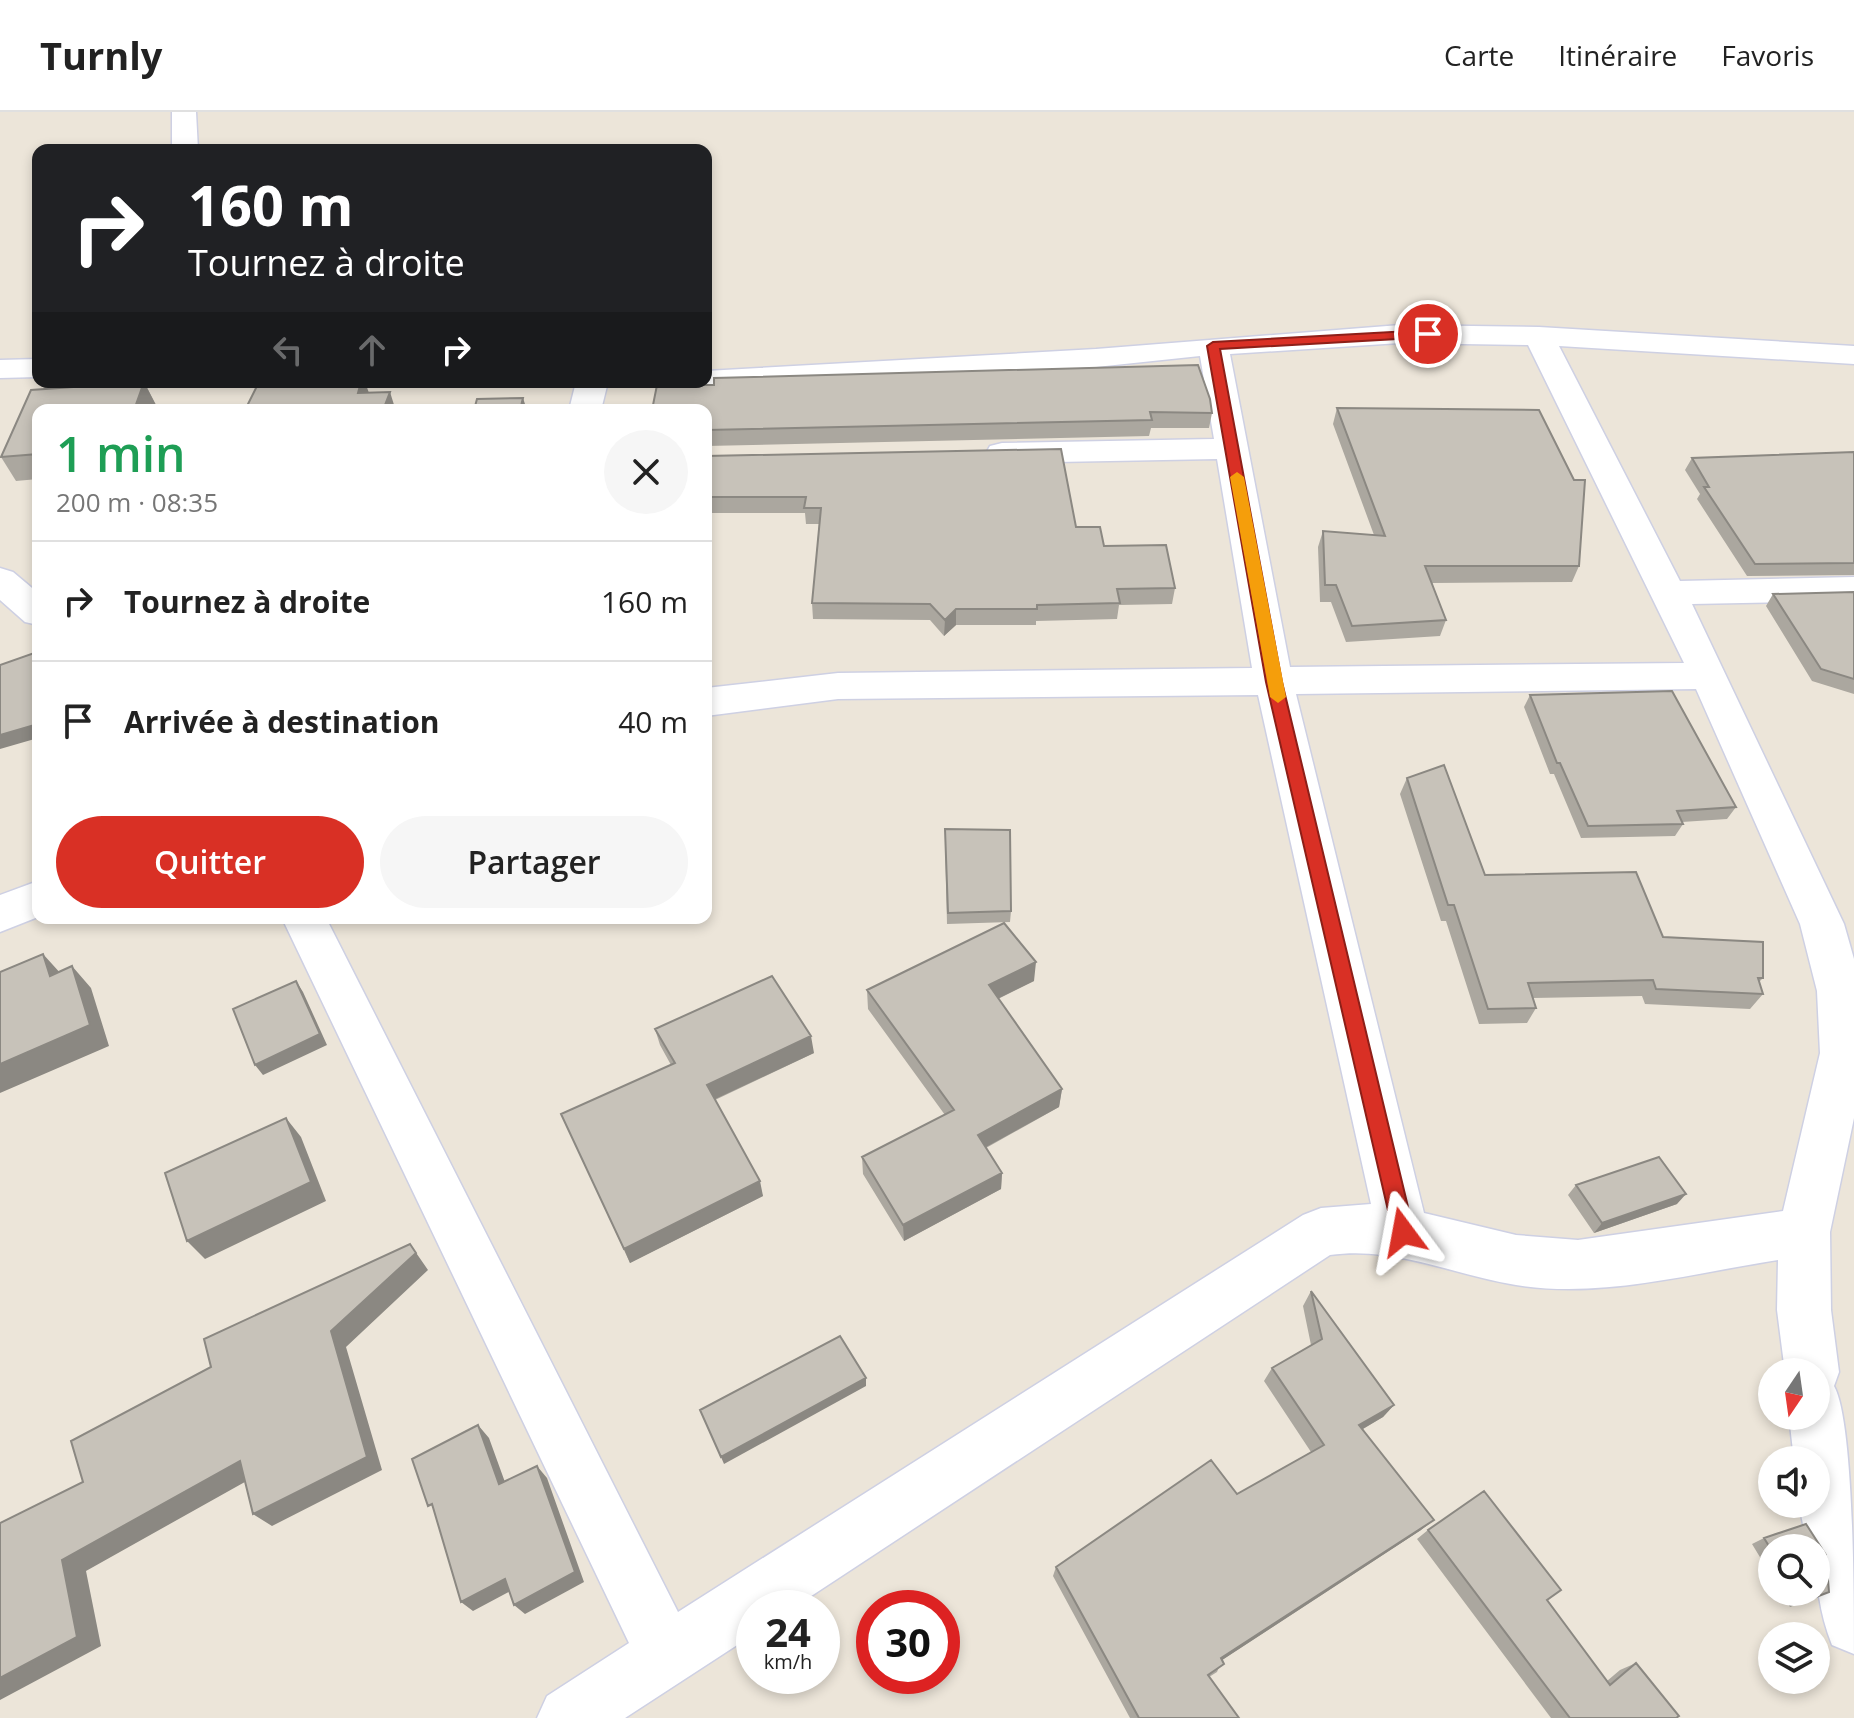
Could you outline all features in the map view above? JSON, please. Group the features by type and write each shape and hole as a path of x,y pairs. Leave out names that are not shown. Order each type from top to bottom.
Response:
{"street":[{"path":"184,112 185,144"},
{"path":"712,380 1096,358 1213,346 1400,334 1539,336 1854,355"},
{"path":"1539,336 1709,676 1838,923 1844,1053 1804,1232 1804,1310 1810,1358"},
{"path":"1213,346 1274,682 1403,1232"},
{"path":"0,369 32,368"},
{"path":"977,454 1232,449"},
{"path":"0,580 32,608"},
{"path":"1668,593 1854,589"},
{"path":"712,701 838,686 1709,676"},
{"path":"0,914 32,901"},
{"path":"307,924 667,1656"},
{"path":"569,1718 1321,1232 1359,1227 1403,1232 1516,1260 1578,1265 1804,1232"},
{"path":"1822,1430 1841,1504 1854,1623"}],"building":[{"path":"1198,365 1212,413 1150,412 1152,420 712,430 712,404 653,404 656,388 712,388 714,378"},
{"path":"142,388 136,404 32,404 32,454 1,457 31,390"},
{"path":"256,388 359,388 358,393 390,392 385,404 248,404"},
{"path":"523,398 522,404 476,404 477,399"},
{"path":"1337,408 1539,410 1574,480 1585,480 1579,566 1425,566 1446,620 1352,626 1336,585 1325,585 1323,531 1385,536"},
{"path":"1061,449 1076,527 1100,527 1104,546 1166,545 1175,588 1117,589 1120,603 1037,605 1037,609 956,609 945,620 930,604 812,603 821,508 804,508 806,497 712,497 712,456"},
{"path":"1854,452 1854,563 1755,564 1704,487 1709,487 1692,458"},
{"path":"1854,592 1854,679 1821,669 1773,594"},
{"path":"32,654 32,726 0,735 0,665"},
{"path":"1672,691 1736,807 1677,811 1683,824 1588,826 1560,763 1557,763 1530,695"},
{"path":"1444,765 1485,875 1636,872 1663,937 1763,942 1763,978 1758,978 1763,994 1656,989 1653,980 1528,983 1536,1008 1488,1009 1454,905 1448,905 1407,778"},
{"path":"945,829 1010,830 1011,911 948,913"},
{"path":"1004,923 1036,962 989,985 1062,1089 978,1135 1002,1173 903,1225 862,1157 954,1110 867,990"},
{"path":"43,954 50,976 72,966 90,1025 0,1064 0,972"},
{"path":"772,976 811,1036 707,1085 760,1181 624,1249 561,1114 675,1063 655,1029"},
{"path":"296,981 320,1034 255,1065 233,1009"},
{"path":"286,1118 311,1182 187,1241 165,1173"},
{"path":"1659,1157 1686,1194 1602,1223 1576,1185"},
{"path":"410,1244 416,1253 331,1331 367,1457 253,1514 240,1461 62,1560 77,1637 0,1678 0,1523 83,1482 71,1441 211,1367 204,1339"},
{"path":"1311,1291 1394,1405 1359,1425 1434,1520 1221,1658 1224,1664 1208,1675 1239,1718 1139,1718 1056,1567 1211,1460 1237,1494 1324,1445 1272,1368 1322,1339"},
{"path":"840,1336 866,1378 721,1457 700,1410"},
{"path":"478,1425 499,1484 537,1466 575,1572 514,1605 505,1579 461,1602 432,1504 428,1506 412,1459"},
{"path":"1484,1491 1561,1590 1547,1600 1610,1685 1636,1663 1679,1716 1570,1718 1428,1530"},
{"path":"1806,1524 1812,1534 1776,1534"}],"slow traffic":[{"path":"1237,477 1278,697"}],"route":[{"path":"1403,1232 1274,682 1213,346 1428,334"}]}
